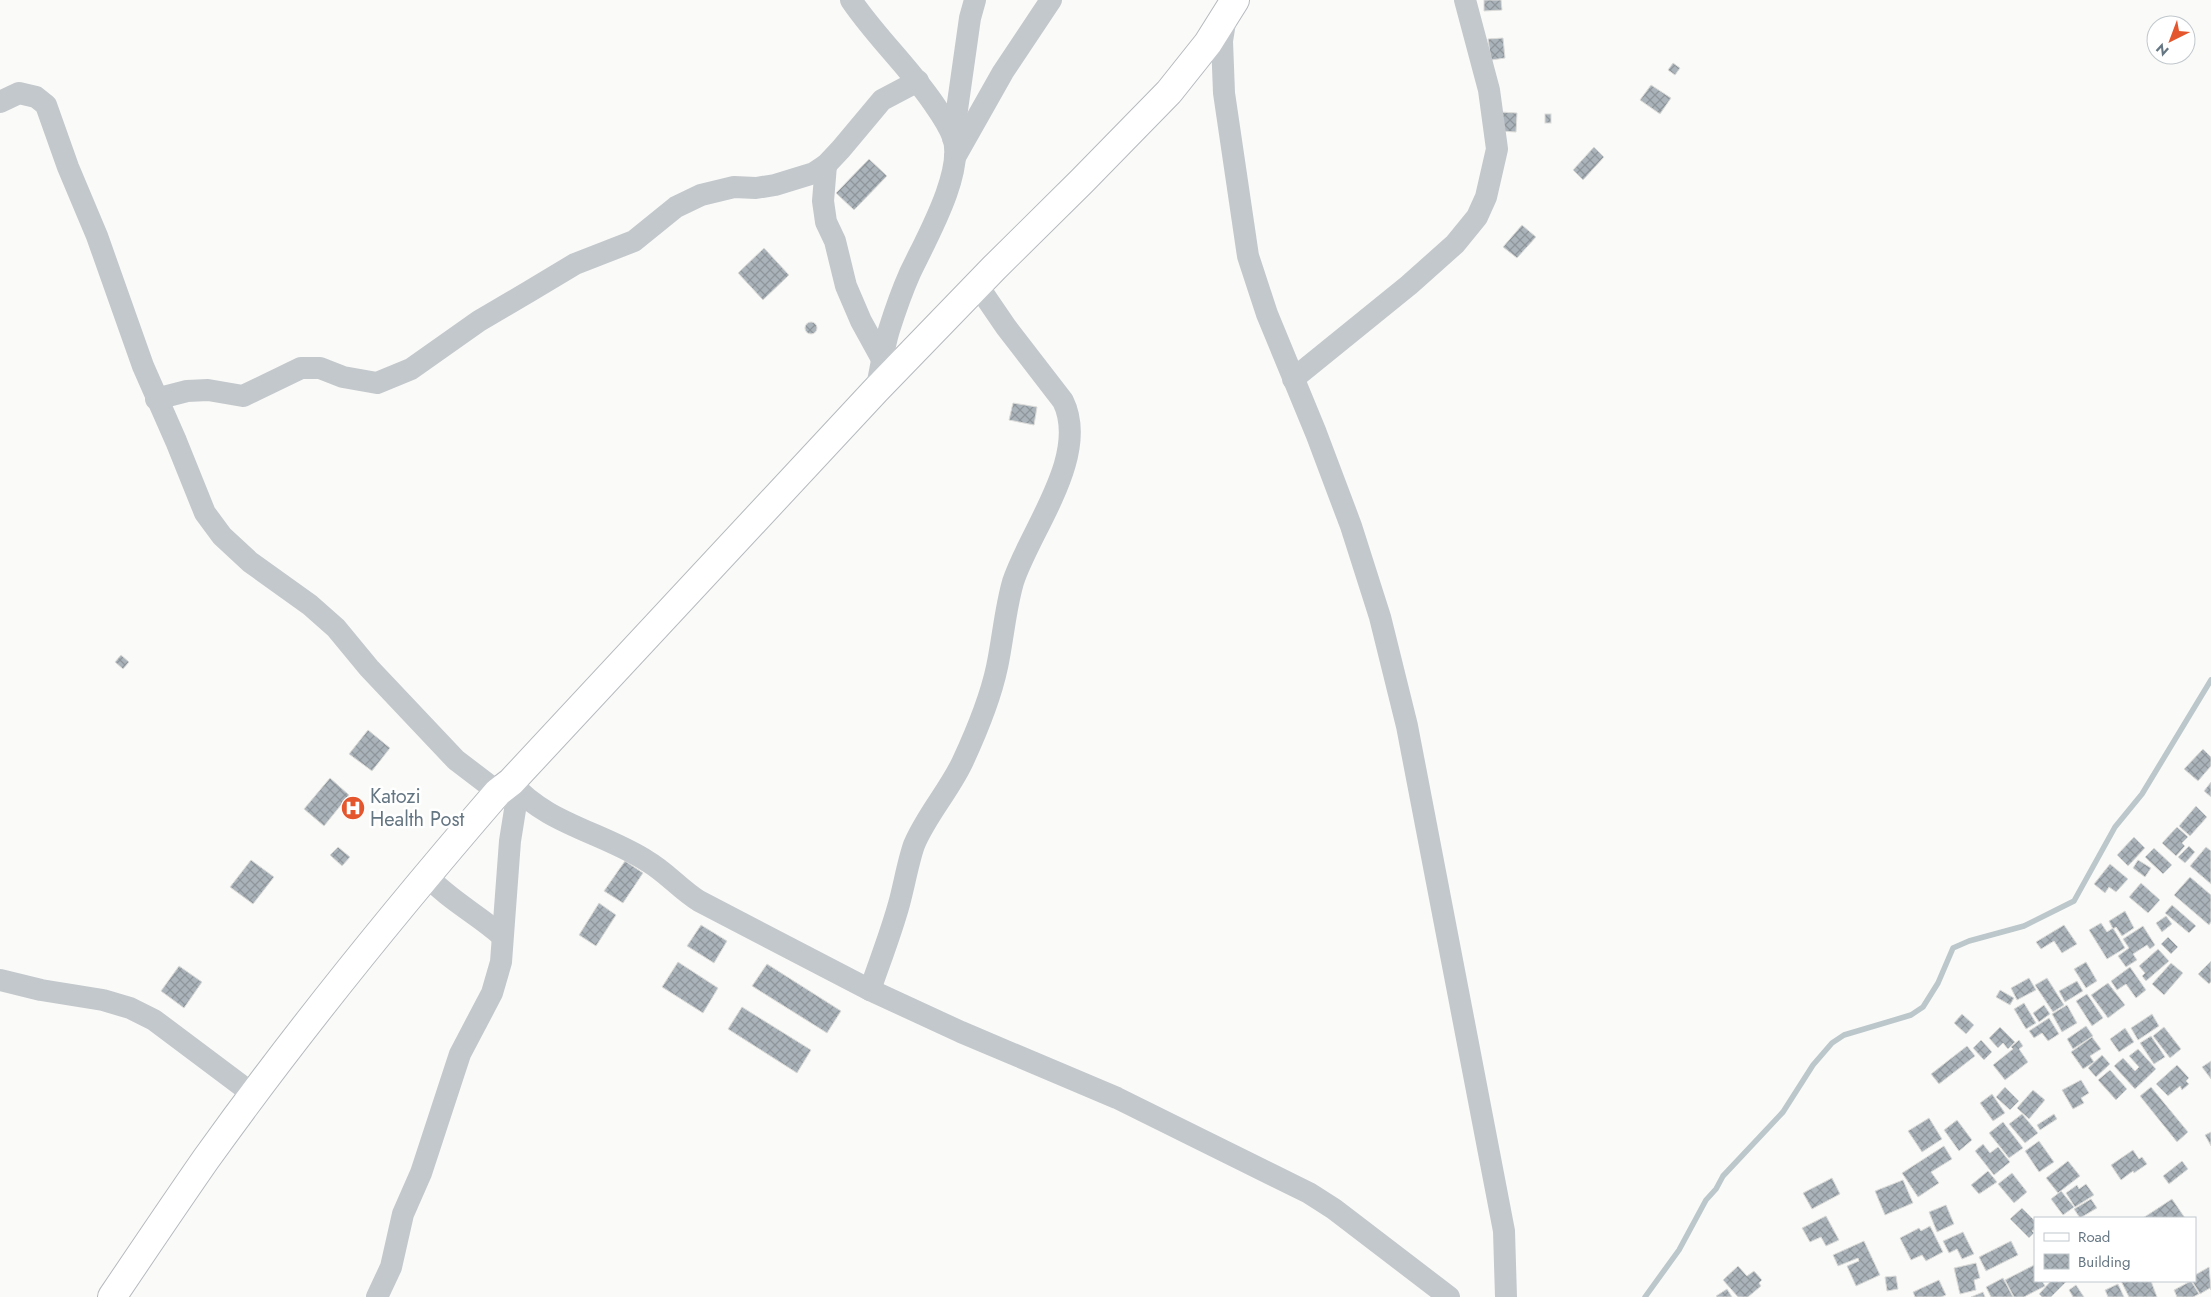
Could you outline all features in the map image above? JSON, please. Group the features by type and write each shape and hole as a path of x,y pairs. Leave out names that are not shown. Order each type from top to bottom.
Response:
{"main road":[{"path":"112,1297 206,1159 310,1020 426,875 509,788 876,390 1169,92 1208,43 1231,6"}],"street":[{"path":"876,390 889,332 909,275 941,208 952,176 970,18 975,0"},
{"path":"954,148 1051,0"},
{"path":"1293,379 1409,285 1455,244 1477,217 1486,197 1497,149 1489,90 1465,0"},
{"path":"863,6 940,114 954,148"},
{"path":"1231,6 1222,41 1224,83 1248,256 1267,314 1351,526 1380,618 1407,726 1504,1231 1506,1297"},
{"path":"156,399 187,391 208,390 242,396 301,368 320,368 364,382 377,383 391,378 411,369 479,320 575,264 634,241 676,207 701,195 734,187 756,188 776,185 814,173 826,165 882,100 918,81"},
{"path":"0,102 19,93 36,97 46,105 156,399 176,441 204,513 222,536 250,562 310,605 336,628 374,674 456,760 509,788 552,814 647,861 685,892 870,990 962,1032 1118,1098 1295,1186 1334,1208 1449,1297"},
{"path":"826,165 823,201 826,222 835,242 850,295 861,321 883,361"},
{"path":"870,990 896,915 913,848 919,834 962,764 990,694 1014,582 1060,482 1067,452 1068,414 1063,401 1006,327 978,286"},
{"path":"377,1297 390,1267 404,1214 421,1173 460,1054 492,992 501,962 510,841 509,788"},
{"path":"426,875 451,900 490,925 502,936"},
{"path":"0,980 41,990 103,1000 130,1008 154,1020 254,1095"}],"building":[{"path":"1484,0 1501,0 1502,10 1484,11"},
{"path":"1503,38 1505,58 1491,60 1488,39"},
{"path":"1673,63 1680,68 1675,75 1668,70"},
{"path":"1651,85 1671,98 1660,114 1640,100"},
{"path":"1500,112 1517,113 1516,132 1499,131"},
{"path":"1545,114 1551,114 1551,123 1545,123"},
{"path":"1594,147 1604,157 1583,180 1573,170"},
{"path":"869,159 887,176 854,210 836,193"},
{"path":"1522,225 1536,237 1517,258 1503,247"},
{"path":"764,248 789,275 763,300 738,273"},
{"path":"811,322 817,328 811,334 805,328"},
{"path":"1013,403 1037,407 1034,425 1009,420"},
{"path":"121,655 129,662 123,669 115,662"},
{"path":"368,730 390,748 372,771 349,754"},
{"path":"2203,749 2211,757 2211,766 2198,781 2184,769"},
{"path":"330,778 349,795 324,826 304,809"},
{"path":"2211,782 2211,797 2204,791"},
{"path":"2196,806 2207,817 2190,836 2179,826"},
{"path":"2177,827 2188,837 2182,843 2185,846 2176,856 2162,843"},
{"path":"2134,837 2145,848 2128,866 2117,855"},
{"path":"2189,846 2195,852 2185,863 2178,857"},
{"path":"338,847 350,857 342,866 330,855"},
{"path":"2206,847 2211,851 2211,884 2190,866"},
{"path":"2154,848 2172,865 2163,874 2145,857"},
{"path":"251,860 274,877 253,904 230,887"},
{"path":"2138,860 2151,868 2145,877 2133,868"},
{"path":"625,861 643,873 623,903 604,891"},
{"path":"2110,864 2128,879 2116,892 2109,887 2105,893 2094,884"},
{"path":"2190,877 2211,895 2211,922 2209,925 2174,895"},
{"path":"2141,883 2160,900 2148,913 2129,897"},
{"path":"599,903 616,915 596,946 579,935"},
{"path":"2172,905 2196,926 2189,933 2165,913"},
{"path":"2125,911 2134,928 2122,936 2116,927 2113,929 2109,921"},
{"path":"2166,916 2172,924 2162,932 2156,923"},
{"path":"2101,923 2107,932 2113,928 2125,948 2107,959 2089,930"},
{"path":"701,925 727,941 714,963 687,946"},
{"path":"2064,925 2077,944 2062,953 2054,941 2041,949 2036,942"},
{"path":"2143,926 2155,945 2150,949 2147,945 2133,954 2137,960 2126,967 2118,956 2129,948 2123,939"},
{"path":"2168,937 2178,947 2171,954 2161,944"},
{"path":"2158,949 2169,961 2146,981 2142,976 2145,973 2139,966"},
{"path":"2211,961 2211,982 2209,984 2198,974"},
{"path":"678,962 718,988 703,1013 662,987"},
{"path":"2086,962 2097,981 2086,988 2074,969"},
{"path":"2171,963 2183,973 2164,995 2152,984"},
{"path":"767,964 841,1011 827,1033 752,986"},
{"path":"179,966 202,982 184,1008 161,991"},
{"path":"2130,967 2146,990 2136,998 2126,984 2117,990 2111,981"},
{"path":"2029,978 2036,990 2017,1000 2011,988"},
{"path":"2047,978 2064,1005 2053,1012 2035,985"},
{"path":"2077,981 2083,991 2065,1002 2059,991"},
{"path":"2108,983 2125,1005 2108,1018 2091,995"},
{"path":"2000,990 2014,998 2010,1005 1996,997"},
{"path":"2087,994 2103,1018 2092,1026 2076,1001"},
{"path":"2024,1003 2036,1023 2026,1029 2014,1009"},
{"path":"2044,1005 2050,1014 2039,1022 2033,1013"},
{"path":"2067,1005 2077,1023 2062,1032 2052,1014"},
{"path":"742,1007 811,1050 797,1073 728,1029"},
{"path":"1962,1014 1974,1025 1966,1034 1954,1023"},
{"path":"2152,1014 2159,1026 2138,1040 2131,1028"},
{"path":"2049,1018 2059,1034 2048,1041 2042,1033 2034,1038 2029,1031"},
{"path":"2086,1026 2093,1036 2073,1049 2067,1039"},
{"path":"2000,1027 2015,1042 2008,1049 2003,1043 1998,1048 1989,1038"},
{"path":"2164,1027 2181,1049 2170,1058 2153,1036"},
{"path":"2125,1028 2134,1042 2119,1052 2110,1039"},
{"path":"2151,1036 2165,1057 2154,1064 2140,1043"},
{"path":"2092,1037 2101,1049 2090,1056 2094,1062 2083,1069 2071,1052"},
{"path":"1981,1040 1992,1052 1984,1060 1973,1048"},
{"path":"2019,1040 2023,1046 2019,1049 2028,1062 2005,1080 1993,1065 2013,1049 2011,1047"},
{"path":"1967,1046 1975,1056 1939,1084 1931,1074"},
{"path":"2138,1049 2156,1069 2135,1089 2114,1066 2123,1058 2135,1071 2139,1067 2129,1056"},
{"path":"2102,1055 2110,1064 2096,1077 2088,1068"},
{"path":"2211,1061 2211,1079 2202,1067"},
{"path":"2177,1065 2189,1078 2186,1081 2189,1084 2182,1090 2180,1086 2168,1096 2156,1084"},
{"path":"2110,1070 2127,1089 2116,1100 2098,1080"},
{"path":"2081,1080 2089,1093 2081,1098 2084,1103 2073,1109 2062,1090"},
{"path":"2005,1087 2019,1101 2010,1110 1996,1097"},
{"path":"2151,1087 2188,1132 2177,1142 2140,1096"},
{"path":"2033,1090 2045,1100 2029,1119 2017,1108"},
{"path":"1992,1094 2005,1113 1993,1121 1980,1103"},
{"path":"2022,1114 2038,1133 2025,1143 2009,1124"},
{"path":"2054,1114 2057,1119 2040,1130 2037,1125"},
{"path":"1929,1118 1942,1139 1922,1152 1908,1131"},
{"path":"1957,1120 1972,1140 1959,1151 1944,1130"},
{"path":"2003,1122 2023,1148 2009,1158 1989,1133"},
{"path":"2211,1132 2211,1146 2205,1135"},
{"path":"2039,1141 2054,1162 2039,1172 2025,1151"},
{"path":"1983,1144 1990,1153 1998,1147 2010,1162 1994,1175 1975,1151"},
{"path":"1944,1146 1952,1159 1931,1172 1939,1183 1918,1197 1902,1173"},
{"path":"2133,1150 2139,1159 2142,1157 2147,1164 2121,1180 2111,1165"},
{"path":"2068,1161 2080,1176 2058,1193 2046,1178"},
{"path":"2182,1161 2188,1169 2169,1184 2163,1176"},
{"path":"1988,1171 1997,1182 1979,1194 1971,1185"},
{"path":"2012,1173 2027,1192 2014,1203 1998,1184"},
{"path":"1832,1178 1840,1194 1812,1209 1803,1193"},
{"path":"1903,1180 1913,1203 1885,1215 1875,1191"},
{"path":"2086,1184 2094,1195 2075,1207 2066,1193 2077,1185 2079,1189"},
{"path":"2061,1191 2074,1207 2063,1215 2051,1199"},
{"path":"2091,1199 2097,1208 2082,1217 2079,1217 2074,1209"},
{"path":"2172,1199 2184,1217 2145,1217"},
{"path":"1946,1205 1954,1224 1937,1232 1929,1212"},
{"path":"2022,1208 2034,1220 2034,1230 2032,1231 2034,1233 2029,1238 2010,1219"},
{"path":"1826,1216 1839,1240 1826,1246 1821,1237 1810,1242 1802,1228"},
{"path":"1930,1226 1943,1252 1926,1261 1922,1255 1911,1260 1900,1238 1919,1228 1921,1231"},
{"path":"1963,1232 1974,1254 1962,1259 1957,1249 1949,1253 1943,1241"},
{"path":"1864,1241 1880,1275 1856,1286 1847,1266 1859,1261 1858,1258 1838,1266 1833,1255"},
{"path":"2011,1241 2018,1255 1986,1271 1979,1257"},
{"path":"1976,1263 1980,1278 1974,1280 1976,1290 1960,1294 1954,1268"},
{"path":"2034,1265 2034,1282 2043,1282 2045,1286 2024,1297 2014,1297 2005,1280"},
{"path":"1738,1266 1747,1276 1754,1271 1762,1280 1759,1283 1761,1286 1748,1297 1738,1297 1723,1280"},
{"path":"2209,1267 2211,1290 2210,1288 2200,1294 2193,1282 2196,1282 2196,1274"},
{"path":"1896,1276 1898,1289 1887,1291 1885,1277"},
{"path":"2003,1278 2013,1297 1991,1297 1986,1287"},
{"path":"1939,1280 1946,1295 1941,1297 1915,1297 1913,1292"},
{"path":"2050,1282 2066,1282 2051,1297 2042,1297 2039,1294"},
{"path":"2122,1282 2151,1282 2157,1297 2129,1297"},
{"path":"2192,1282 2199,1294 2193,1297 2177,1297 2174,1290"},
{"path":"2118,1284 2124,1297 2108,1297 2105,1290"},
{"path":"2076,1285 2084,1297 2073,1297 2069,1290"},
{"path":"1727,1289 1732,1297 1716,1296"},
{"path":"1983,1292 1985,1297 1971,1297"}],"waterway":[{"path":"1645,1297 1679,1250 1706,1200 1716,1189 1723,1176 1783,1112 1813,1065 1832,1043 1844,1035 1911,1015 1923,1007 1938,983 1953,948 1969,941 2024,926 2074,901 2115,827 2142,794 2211,680"}],"place":[{"name":"Katozi Health Post","path":"353,808"}]}
